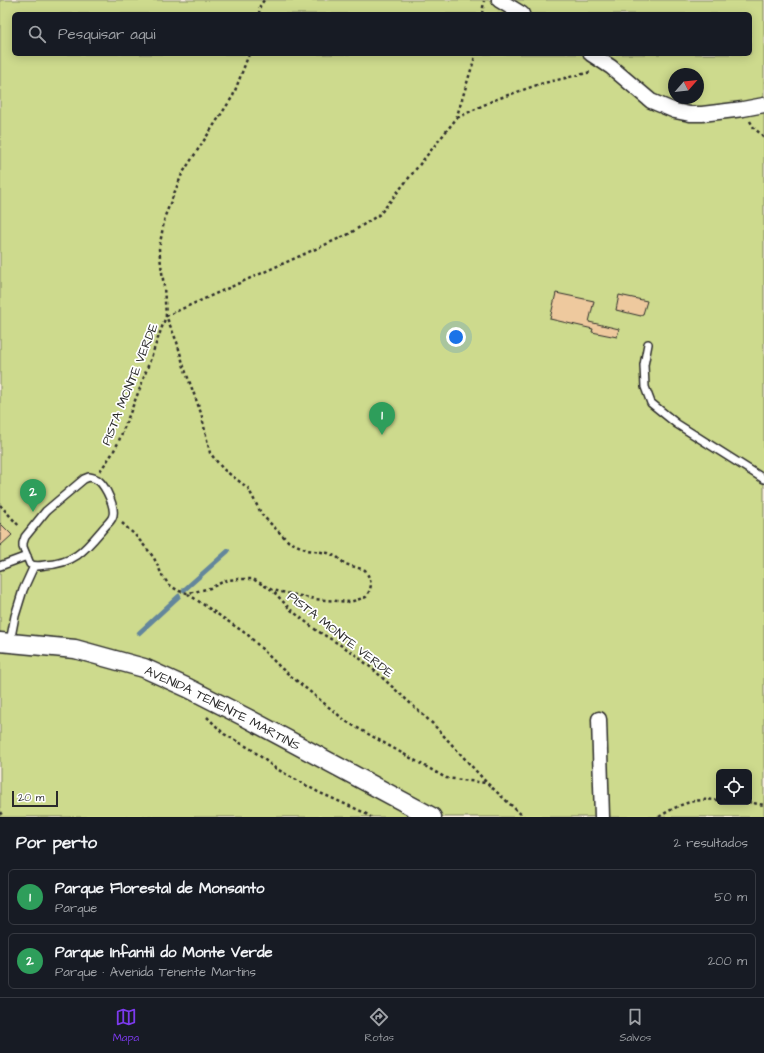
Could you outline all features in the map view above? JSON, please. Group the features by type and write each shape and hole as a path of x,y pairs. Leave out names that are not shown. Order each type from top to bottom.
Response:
{"street":[{"path":"499,0 519,12"},
{"path":"594,56 611,67 652,101 675,110 690,114 702,114 764,105"},
{"name":"AVENIDA TENENTE MARTINS","path":"5,642 75,649 144,668 227,708 432,817"},
{"path":"599,719 602,817"}],"lane":[{"path":"648,344 644,365 645,387 651,403 682,428 764,479"},
{"path":"89,477 96,478 103,486 108,494 114,510 113,517 91,542 74,558 65,562 50,565 34,566 30,564 23,543 25,537 46,511 84,479 89,477"},
{"path":"0,566 27,556"},
{"path":"5,642 23,590 34,566"}],"path":[{"path":"259,12 260,6 264,0"},
{"path":"482,12 484,0"},
{"path":"248,56 233,96 182,174 165,216 159,249 166,316 177,342 184,368 201,412 210,453 223,469 248,488 262,514 288,541 307,550 328,553 337,557 345,564 366,570 371,580 371,589 366,597 350,602 315,599 272,590"},
{"path":"166,316 349,234 380,214 456,119 474,56"},
{"path":"456,119 494,100 540,84 611,67"},
{"path":"743,109 754,128 764,137"},
{"name":"PISTA MONTE VERDE","path":"96,478 118,443 166,316"},
{"path":"0,504 27,535"},
{"path":"113,517 123,524 142,542 154,558 162,575 169,585 179,591 187,593 248,635 281,668 347,722 446,778 487,783"},
{"name":"PISTA MONTE VERDE","path":"187,593 202,591 227,580 238,578 253,579 272,590 291,610 316,630 352,652 375,671 433,724 487,783 524,817"},
{"path":"202,712 224,734 251,749 275,768 318,792 371,817"},
{"path":"659,817 674,807 689,801 716,800"},
{"path":"752,803 764,805"},
{"path":"0,812 3,817"}],"green space":[{"path":"0,0 764,0 764,817 0,817"}],"building":[{"path":"556,293 594,301 589,322 619,329 617,337 592,332 593,329 550,319"},
{"path":"619,295 647,301 643,314 641,316 616,310"},
{"path":"0,523 12,535 0,546"}],"waterway":[{"path":"184,590 228,551"},
{"path":"139,633 179,596"}],"place":[{"name":"Parque Florestal de Monsanto","path":"382,435"},
{"name":"Parque Infantil do Monte Verde","path":"33,512"}]}
